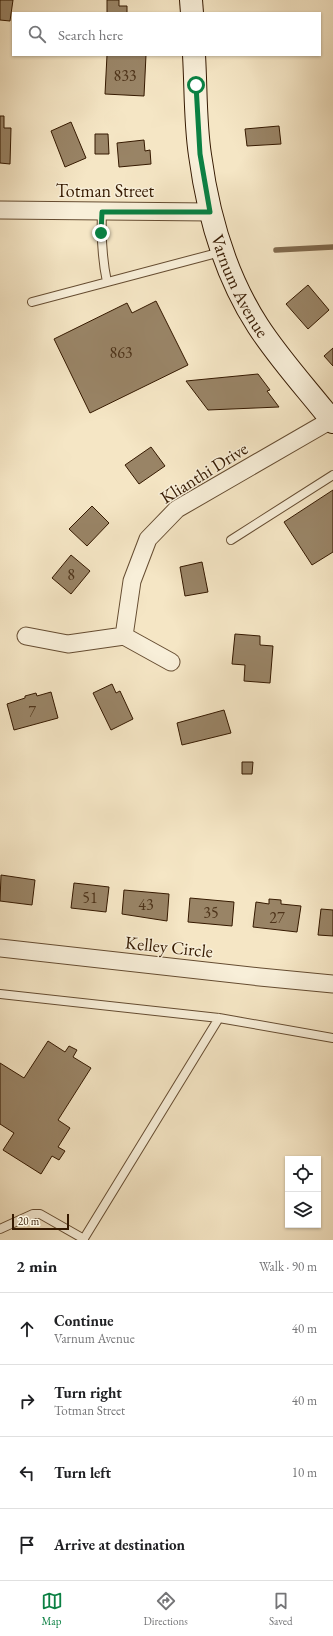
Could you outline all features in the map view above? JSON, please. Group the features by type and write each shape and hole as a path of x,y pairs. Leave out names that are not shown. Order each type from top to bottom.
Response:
{"main road":[{"path":"191,0 192,12"},
{"name":"Varnum Avenue","path":"194,56 200,154 210,212 222,252 236,285 259,327 332,421"}],"street":[{"name":"Totman Street","path":"0,210 210,212"},
{"name":"Klianthi Drive","path":"124,636 132,581 148,539 176,509 332,421"},
{"path":"26,636 68,644 124,636 171,662"},
{"name":"Kelley Circle","path":"0,948 333,984"}],"lane":[{"path":"102,212 102,259 107,282"},
{"path":"32,302 222,252"},
{"path":"231,540 333,475"},
{"path":"0,994 219,1018 333,1038"},
{"path":"0,1229 33,1214 40,1214 84,1240 219,1018"}],"building":[{"path":"0,0 13,0 10,21 0,20"},
{"path":"107,0 119,0 119,6 127,6 127,12 107,12"},
{"path":"107,56 146,56 144,96 105,94"},
{"path":"0,116 4,116 4,128 11,128 10,164 0,163"},
{"path":"71,122 86,158 65,167 51,131"},
{"path":"279,126 281,144 247,146 245,129"},
{"path":"95,134 108,134 109,154 95,154"},
{"path":"144,140 145,151 150,150 151,164 119,167 117,143"},
{"path":"308,285 329,310 308,329 286,304"},
{"path":"156,301 188,365 90,413 54,339 127,303 132,313"},
{"path":"333,348 333,366 324,356"},
{"path":"258,374 270,390 267,391 279,407 208,410 186,381"},
{"path":"151,447 165,466 139,484 125,465"},
{"path":"333,490 333,552 312,565 284,522"},
{"path":"92,506 109,523 87,546 69,529"},
{"path":"71,555 90,571 71,594 52,578"},
{"path":"202,562 208,592 185,596 180,567"},
{"path":"235,634 260,636 260,645 273,646 270,683 244,681 245,665 232,664"},
{"path":"112,684 116,693 120,691 133,719 111,730 93,693"},
{"path":"51,692 58,718 14,730 7,704 36,693 37,696"},
{"path":"224,710 231,733 182,745 177,723"},
{"path":"242,762 253,762 252,774 242,774"},
{"path":"1,875 35,880 32,905 0,901"},
{"path":"74,883 109,887 106,912 71,908"},
{"path":"124,890 169,894 167,921 122,914"},
{"path":"190,898 234,902 232,926 188,922"},
{"path":"269,899 281,900 281,904 301,906 297,932 253,927 256,902 269,904"},
{"path":"321,909 333,910 333,936 318,935"},
{"path":"48,1041 65,1052 69,1046 77,1050 73,1057 91,1068 58,1120 70,1128 58,1147 65,1151 59,1160 52,1156 41,1174 3,1150 14,1133 0,1124 0,1063 24,1078"}],"waterway":[{"path":"276,250 333,247"}],"route":[{"path":"101,233 102,212 210,212 200,154 196,85"}]}
